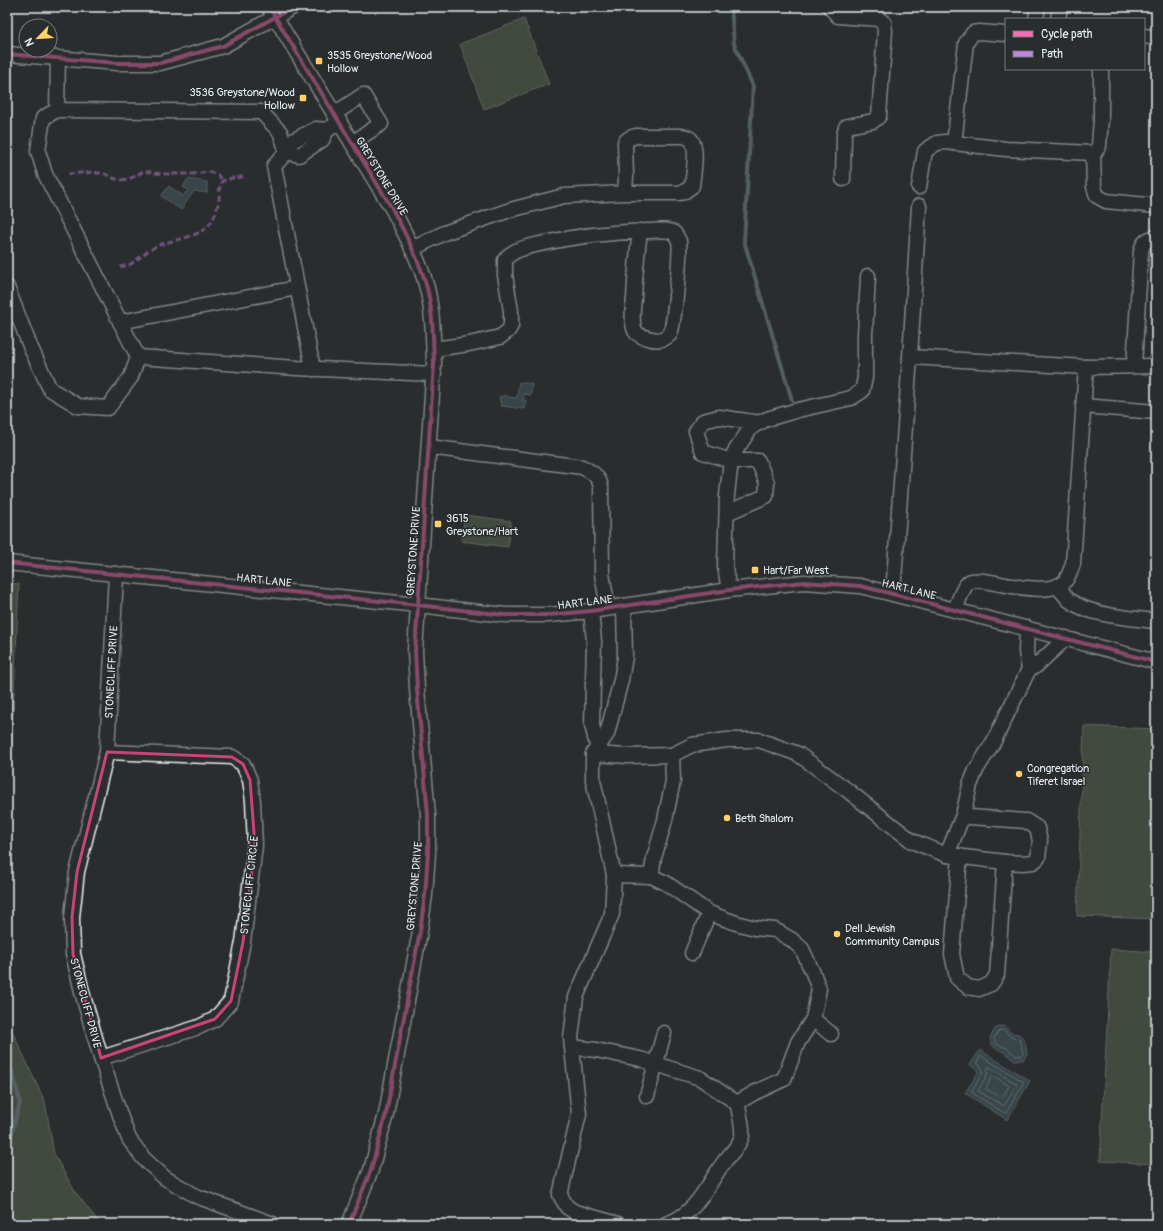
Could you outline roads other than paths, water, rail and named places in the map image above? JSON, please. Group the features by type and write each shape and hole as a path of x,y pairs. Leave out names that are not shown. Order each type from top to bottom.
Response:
{"street":[{"path":"57,110 58,58 118,63 160,63 223,46 273,12 293,7"},
{"path":"830,7 838,16 878,19 884,23 886,31 879,116 873,121 846,127 844,135 843,179"},
{"path":"1036,18 1038,7"},
{"path":"1058,18 1060,7"},
{"name":"GREYSTONE DRIVE","path":"273,12 393,210 425,280 433,324 434,374 414,651 428,815 428,853 425,895 420,931 386,1114 371,1170 349,1224"},
{"path":"954,143 966,43 973,33 1005,34"},
{"path":"1145,36 1156,38"},
{"path":"7,54 18,55"},
{"path":"1101,70 1101,119 1099,146 1093,153 1094,187 1097,196 1106,201 1156,206"},
{"path":"313,369 274,166 287,152 292,141 316,128 327,130 337,118 363,96 381,124 352,143"},
{"path":"7,287 30,346 50,389 78,406 108,408 131,377 138,357 45,174 38,151 43,118 57,110 262,112 280,132 287,152"},
{"path":"412,249 444,233 510,210 564,196 625,193 678,193 688,190 692,186 694,168 694,146 692,140 682,136 637,136 628,139 626,142 625,193"},
{"path":"919,187 925,151 937,143 945,142 1006,149 1093,153"},
{"path":"893,594 919,206"},
{"path":"434,349 469,344 500,337 508,331 511,326 511,311 505,275 505,260 513,252 553,241 612,232 640,231 670,231 676,234 679,241 676,295 672,329 670,334 661,340 650,339 637,334 634,330 633,316 636,261 640,231"},
{"path":"1134,366 1141,251 1146,240 1156,237"},
{"path":"729,590 725,567 731,460 734,453 750,429 760,422 798,410 851,398 862,391 865,378 865,335 868,276"},
{"path":"120,322 297,288"},
{"path":"138,357 313,369 434,374"},
{"path":"910,357 1086,367 1156,366"},
{"path":"955,610 967,583 972,581 980,580 1022,587 1046,589 1063,583 1069,576 1073,564 1086,367"},
{"path":"1083,406 1156,412"},
{"path":"727,513 766,496 767,482 758,461 731,460 703,452 696,431 703,421 719,417 760,422"},
{"path":"429,447 582,467 591,472 600,482 601,487 602,574 608,608"},
{"name":"HART LANE","path":"7,563 505,615 549,615 590,611 729,590 804,582 860,586 1156,662"},
{"name":"STONECLIFF DRIVE","path":"116,574 106,752 77,872 72,917 73,954 82,996 101,1058 129,1139 144,1160 165,1178 196,1196 273,1224"},
{"path":"1057,586 1069,600 1084,609 1105,614 1156,621"},
{"path":"595,750 606,734 621,680 625,657 624,606"},
{"path":"590,611 594,641 592,725 595,750 593,780 614,874 612,914 576,997 571,1038 579,1114 560,1195 567,1207 575,1212 618,1224"},
{"path":"1004,862 997,975 991,984 979,989 968,988 957,978 952,954 954,856 970,785 976,770 994,741 1029,668 1026,652 1026,628"},
{"path":"1029,668 1036,666 1066,638"},
{"path":"595,750 628,756 672,755 692,745 727,740 759,740 798,754 912,841 954,856 1023,864 1033,862 1038,858 1040,841 1036,828 1026,820 970,817 963,815"},
{"name":"STONECLIFF CIRCLE","path":"101,1058 199,1027 216,1019 231,1001 243,942 255,846 253,801 250,780 243,764 232,757 106,752"},
{"path":"651,876 673,781 672,755"},
{"path":"614,874 651,876 666,883 709,913 755,928 775,930 792,940 802,949 813,973 818,989 813,1019 798,1042 784,1079 737,1103"},
{"path":"692,953 709,913"},
{"path":"813,1019 831,1034"},
{"path":"647,1096 664,1033"},
{"path":"572,1047 603,1051 640,1059 700,1078 737,1103 742,1136 736,1148 693,1208 684,1216 666,1224"}],"water":[{"path":"188,179 207,182 207,193 194,191 181,210 161,196 169,186 183,196 188,190 183,187"},
{"path":"519,382 532,384 531,395 524,394 523,400 526,400 524,409 501,406 499,397 506,395 507,397 517,398"},
{"path":"999,1026 1006,1027 1010,1032 1022,1037 1025,1042 1027,1054 1023,1060 1015,1060 993,1046 990,1038 995,1029"},
{"path":"980,1050 1030,1081 1007,1120 965,1093 979,1071 970,1065"}],"waterway":[{"path":"731,7 734,44 753,86 744,241 792,400"},
{"path":"7,1051 20,1102 7,1151"},
{"path":"7,1196 12,1224"}],"place":[{"name":"3535 Greystone/Wood Hollow","path":"319,61"},
{"name":"3536 Greystone/Wood Hollow","path":"303,98"},
{"name":"3615 Greystone/Hart","path":"438,524"},
{"name":"Hart/Far West","path":"755,570"},
{"name":"Congregation Tiferet Israel","path":"1019,774"},
{"name":"Beth Shalom","path":"727,818"},
{"name":"Dell Jewish Community Campus","path":"837,934"}]}
